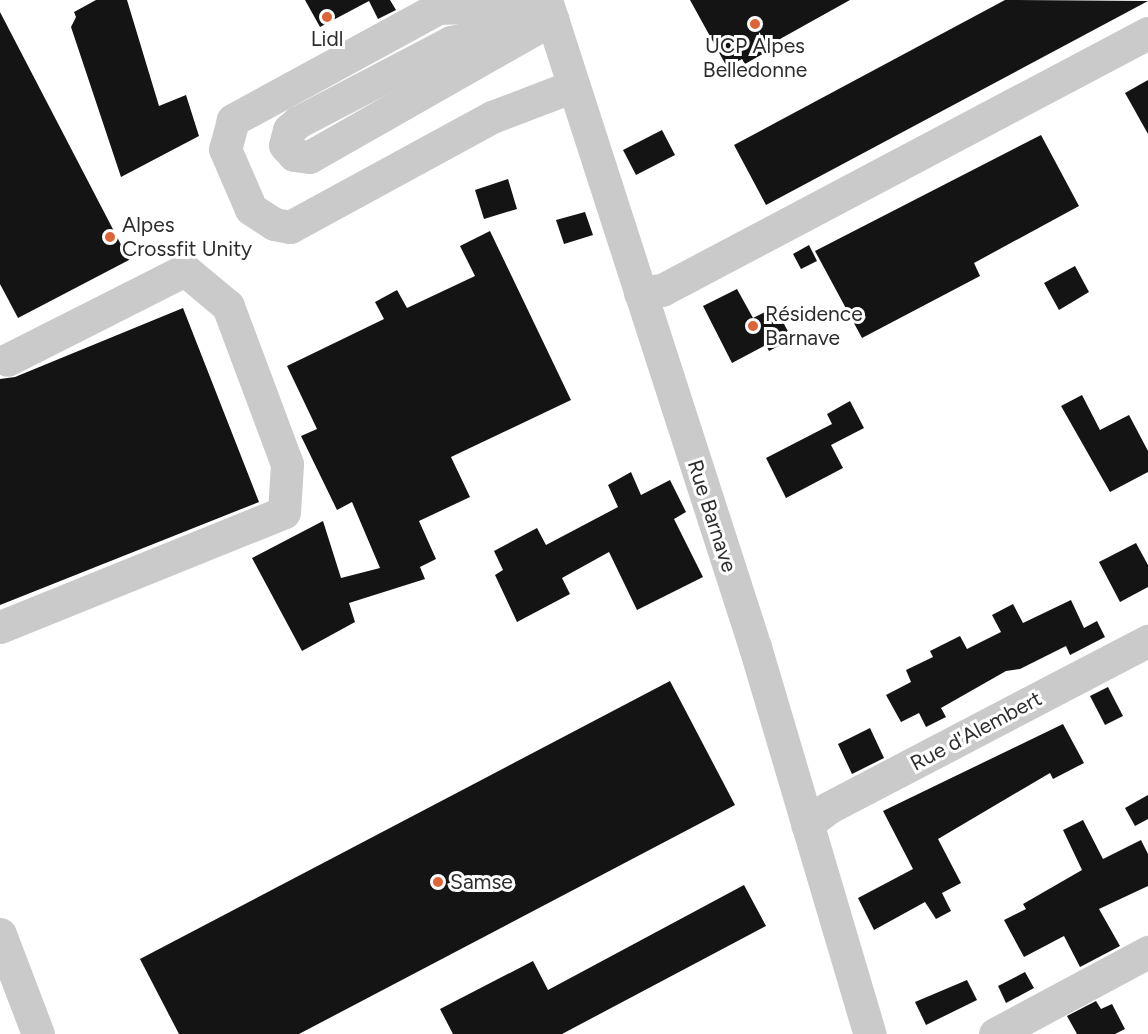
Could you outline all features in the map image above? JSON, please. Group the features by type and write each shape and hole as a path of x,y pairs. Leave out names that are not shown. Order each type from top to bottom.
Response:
{"street":[{"path":"521,0 502,6 438,9 232,120 225,149 251,208 274,224 290,227 492,117 573,86"},
{"path":"549,9 309,157 294,155 285,145 289,130 298,122 452,42 549,9"},
{"name":"Rue Barnave","path":"549,9 754,646 870,1034"},
{"path":"640,293 662,290 1148,33"},
{"path":"0,627 284,512 287,464 228,306 185,270 7,360"},
{"name":"Rue d'Alembert","path":"807,824 828,808 1148,641"},
{"path":"0,934 38,1034"},
{"path":"995,1034 1148,952"}],"building":[{"path":"96,0 127,0 159,106 186,95 199,136 121,177 71,27 76,17 74,12"},
{"name":"Lidl","path":"305,0 390,0 396,10 378,19 369,1 320,27"},
{"name":"UCP Alpes Belledonne","path":"690,0 850,0 780,39 782,43 745,64 742,59 727,67"},
{"path":"1005,0 1148,1 766,205 734,145"},
{"path":"0,12 129,260 18,318 0,284"},
{"path":"1148,80 1148,134 1125,93"},
{"path":"662,130 675,155 636,175 623,150"},
{"path":"1041,135 1079,206 974,263 980,276 862,338 815,251"},
{"path":"508,179 517,209 484,219 475,190"},
{"path":"585,212 593,235 564,244 556,220"},
{"path":"490,231 571,400 451,457 470,497 419,521 436,559 420,567 425,579 349,603 355,622 302,651 252,558 323,521 341,578 380,568 352,502 337,510 301,436 317,429 287,366 384,319 375,302 397,290 407,308 475,276 460,246"},
{"path":"809,245 817,261 801,269 793,254"},
{"path":"1075,266 1089,292 1059,310 1044,283"},
{"name":"Résidence Barnave","path":"737,289 753,318 775,307 792,339 769,351 766,345 732,363 703,306"},
{"path":"183,308 259,502 0,605 0,379 15,377"},
{"path":"1082,395 1100,430 1129,415 1148,451 1148,472 1110,492 1061,406"},
{"path":"850,401 864,428 831,445 843,468 786,498 766,458 832,424 827,414"},
{"path":"631,472 641,495 670,480 686,512 674,519 703,577 637,610 609,552 562,578 570,594 517,622 495,575 503,570 494,551 537,528 546,545 618,507 608,485"},
{"path":"1136,543 1148,565 1148,587 1120,602 1099,562"},
{"path":"1071,600 1084,628 1097,621 1105,637 1070,655 1066,646 1020,669 1006,671 941,708 946,717 926,727 919,713 901,722 886,695 911,682 906,670 933,657 930,651 960,636 967,649 1001,632 992,615 1013,604 1023,623"},
{"name":"Samse","path":"670,681 735,805 299,1034 179,1034 140,959"},
{"path":"1108,687 1123,716 1105,725 1090,696"},
{"path":"1063,724 1084,763 1053,779 1050,773 938,839 961,883 942,893 951,911 936,919 925,902 874,930 858,898 913,869 883,811"},
{"path":"870,728 884,758 852,774 838,744"},
{"path":"1148,795 1148,819 1135,826 1125,808"},
{"path":"1083,820 1103,859 1141,840 1148,854 1148,886 1099,909 1120,946 1080,967 1064,936 1024,957 1004,920 1026,909 1023,904 1082,870 1063,830"},
{"path":"744,885 766,926 562,1034 453,1034 440,1009 533,961 548,990"},
{"path":"1025,972 1034,988 1006,1003 998,986"},
{"path":"967,980 977,1000 926,1025 915,1002"},
{"path":"1096,1001 1101,1009 1112,1004 1125,1029 1115,1034 1077,1034 1067,1016"}],"place":[{"name":"Lidl","path":"327,17"},
{"name":"UCP Alpes Belledonne","path":"755,24"},
{"name":"Alpes Crossfit Unity","path":"110,237"},
{"name":"Résidence Barnave","path":"753,326"},
{"name":"Samse","path":"438,882"}]}
